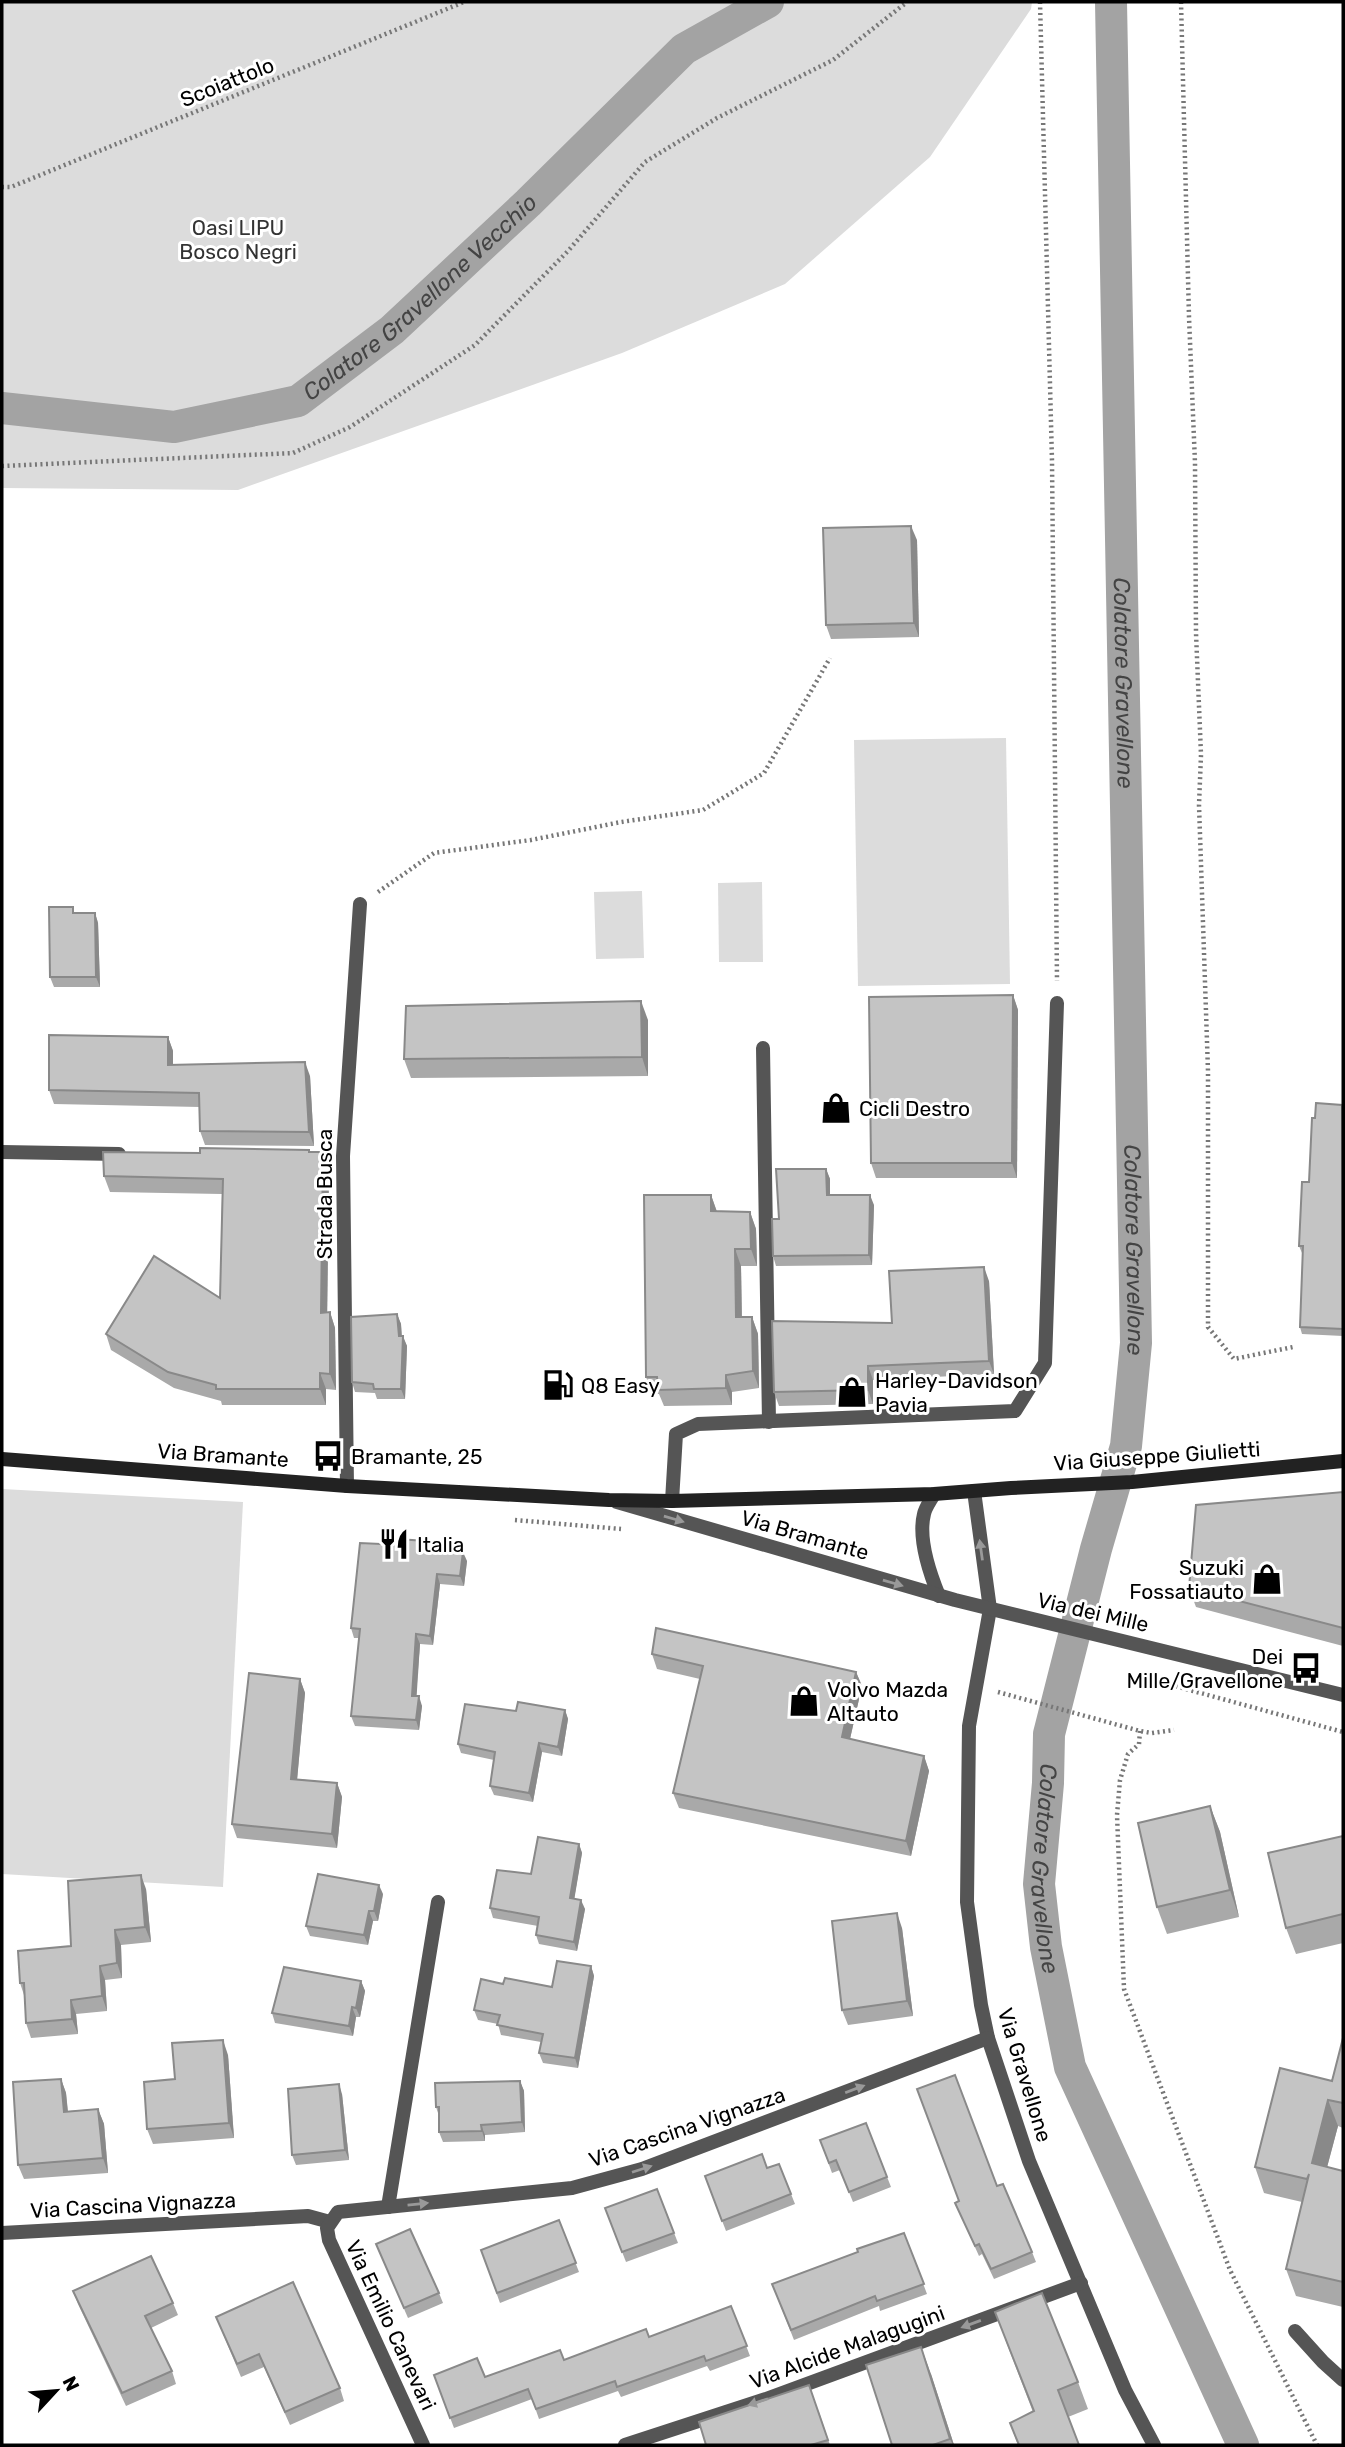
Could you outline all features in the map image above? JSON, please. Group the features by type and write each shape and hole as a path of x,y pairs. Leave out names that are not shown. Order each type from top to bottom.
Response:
{"main road":[{"name":"Via Bramante","path":"2,1459 347,1486 609,1500 673,1501 974,1491"},
{"name":"Via Giuseppe Giulietti","path":"974,1491 1132,1482 1343,1461"}],"street":[{"name":"Strada Busca","path":"347,1486 337,1156 360,904"},
{"path":"673,1501 676,1434 698,1424 1015,1411 1045,1363 1057,1003"},
{"path":"764,1048 769,1422"},
{"path":"2,1152 138,1154"},
{"path":"974,1491 989,1609"},
{"path":"934,1494 924,1514 924,1535 928,1570 939,1596"},
{"name":"Via Bramante","path":"609,1500 989,1609"},
{"name":"Via dei Mille","path":"989,1609 1343,1695"},
{"name":"Via Gravellone","path":"989,1609 969,1726 967,1902 988,2038 1029,2161 1125,2390 1154,2445"},
{"path":"388,2207 438,1902"},
{"name":"Via Cascina Vignazza","path":"2,2233 308,2216 330,2222 338,2213 345,2211 572,2188 630,2173 988,2038"},
{"name":"Via Emilio Canevari","path":"330,2222 327,2228 329,2240 423,2445"},
{"name":"Via Alcide Malagugini","path":"625,2445 766,2399 1081,2283"},
{"path":"1294,2331 1343,2380"}],"path":[{"name":"Scoiattolo","path":"2,187 11,187 464,2"},
{"path":"2,466 293,453 349,427 475,345 568,251 645,162 717,118 833,60 906,2"},
{"path":"1040,2 1052,461 1057,1003"},
{"path":"1181,2 1195,463 1199,805 1208,1071 1208,1327 1234,1359 1293,1347"},
{"path":"360,904 434,853 531,840 621,822 703,810 764,773 830,658"},
{"path":"509,1520 632,1530"},
{"path":"1150,1676 1175,1686 1343,1732"},
{"path":"976,1684 1140,1731 1152,1733 1174,1730"},
{"path":"1140,1731 1139,1744 1128,1754 1120,1780 1117,1815 1124,1989 1230,2270 1317,2445"}],"green space":[{"name":"Oasi LIPU Bosco Negri","path":"2,2 1032,2 1031,9 930,157 785,284 622,353 238,490 2,488"},
{"path":"1006,738 1010,984 858,986 854,740"},
{"path":"762,882 763,962 719,962 718,883"},
{"path":"642,891 644,958 596,959 594,892"},
{"path":"2,1489 243,1502 223,1887 2,1874"}],"building":[{"path":"911,526 914,623 826,625 823,528"},
{"path":"49,907 73,907 73,913 95,913 96,977 50,977"},
{"path":"1013,995 1012,1163 871,1163 869,997"},
{"path":"641,1001 642,1057 404,1059 406,1006"},
{"path":"49,1035 168,1037 168,1065 305,1062 309,1132 200,1131 199,1093 49,1090"},
{"path":"1316,1103 1342,1105 1343,1329 1300,1327 1303,1246 1299,1246 1302,1182 1309,1182 1312,1118 1315,1118"},
{"path":"200,1148 323,1152 321,1313 330,1312 330,1374 320,1373 320,1389 216,1389 216,1385 168,1372 106,1334 154,1256 220,1298 223,1179 104,1176 103,1152 200,1153"},
{"path":"776,1169 826,1169 827,1195 870,1195 869,1255 773,1256 772,1219 779,1219"},
{"path":"644,1195 711,1195 711,1211 750,1212 751,1249 735,1249 736,1317 752,1317 753,1371 726,1375 726,1388 658,1390 657,1377 646,1377"},
{"path":"984,1267 989,1361 868,1366 868,1390 774,1392 772,1321 892,1323 889,1271"},
{"path":"397,1314 399,1336 403,1336 401,1389 374,1389 373,1384 352,1382 351,1317"},
{"path":"1343,1492 1343,1628 1189,1588 1196,1505"},
{"path":"382,1538 441,1542 440,1549 463,1552 460,1576 437,1574 430,1636 416,1634 412,1696 419,1696 416,1720 351,1716 360,1629 351,1628 360,1543 381,1544"},
{"path":"656,1628 856,1672 842,1737 924,1756 906,1841 673,1793 703,1666 652,1654"},
{"path":"249,1673 300,1679 291,1779 337,1783 332,1834 232,1824"},
{"path":"518,1702 565,1710 558,1747 539,1743 529,1793 490,1786 495,1752 458,1744 465,1704 516,1711"},
{"path":"1210,1806 1230,1890 1157,1907 1138,1823"},
{"path":"1343,1836 1343,1914 1286,1928 1268,1853"},
{"path":"538,1837 579,1844 570,1898 581,1900 574,1942 536,1935 539,1917 490,1908 497,1870 531,1874"},
{"path":"318,1874 379,1885 374,1911 369,1911 364,1935 306,1926"},
{"path":"141,1875 145,1927 115,1930 117,1963 100,1966 102,1996 71,2000 72,2019 26,2023 24,1983 20,1983 18,1951 71,1946 68,1881"},
{"path":"897,1913 907,2001 842,2010 832,1921"},
{"path":"557,1961 591,1966 575,2058 539,2053 543,2034 497,2025 500,2015 474,2010 481,1979 503,1984 505,1978 552,1987"},
{"path":"284,1967 361,1981 356,2008 352,2007 349,2026 272,2013"},
{"path":"1343,2038 1343,2103 1328,2100 1312,2163 1343,2171 1343,2282 1286,2269 1309,2174 1307,2179 1255,2167 1280,2068 1332,2081"},
{"path":"223,2040 229,2123 147,2129 144,2082 175,2079 172,2043"},
{"path":"955,2075 997,2186 1003,2184 1032,2252 991,2269 979,2244 975,2246 955,2203 959,2201 917,2089"},
{"path":"61,2079 64,2112 98,2109 103,2158 18,2165 13,2082"},
{"path":"520,2081 522,2122 481,2125 482,2131 439,2132 435,2083"},
{"path":"339,2084 345,2150 292,2155 288,2089"},
{"path":"866,2123 887,2177 849,2192 836,2160 829,2163 820,2140"},
{"path":"762,2154 767,2168 779,2164 791,2194 722,2221 705,2176"},
{"path":"657,2189 674,2233 622,2252 605,2208"},
{"path":"559,2220 576,2263 497,2293 481,2250"},
{"path":"410,2229 439,2293 404,2308 376,2244"},
{"path":"904,2233 924,2284 877,2301 875,2296 791,2330 772,2284"},
{"path":"151,2256 173,2303 145,2316 172,2371 122,2393 73,2291"},
{"path":"293,2282 340,2388 285,2412 259,2354 237,2364 216,2317"},
{"path":"1042,2293 1078,2382 1058,2390 1079,2445 1019,2445 1010,2423 1034,2411 995,2312"},
{"path":"731,2306 747,2346 706,2361 704,2356 617,2387 615,2381 536,2409 528,2389 450,2418 434,2375 477,2358 485,2377 560,2350 564,2360 646,2329 649,2337"},
{"path":"921,2347 950,2439 933,2445 892,2445 866,2365"},
{"path":"809,2385 828,2440 811,2445 706,2445 699,2422"}],"waterway":[{"name":"Colatore Gravellone Vecchio","path":"2,408 174,427 298,401 392,330 528,203 684,49 768,2"},
{"name":"Colatore Gravellone","path":"1111,2 1136,1343 1126,1446 1096,1549 1049,1734 1048,1783 1039,1884 1046,1947 1070,2067 1243,2445"}],"place":[{"name":"Cicli Destro","path":"836,1108"},
{"name":"Q8 Easy","path":"558,1385"},
{"name":"Harley-Davidson Pavia","path":"852,1392"},
{"name":"Bramante, 25","path":"328,1456"},
{"name":"Italia","path":"394,1544"},
{"name":"Suzuki Fossatiauto","path":"1267,1579"},
{"name":"Dei Mille/Gravellone","path":"1306,1668"},
{"name":"Volvo Mazda Altauto","path":"804,1701"}]}
